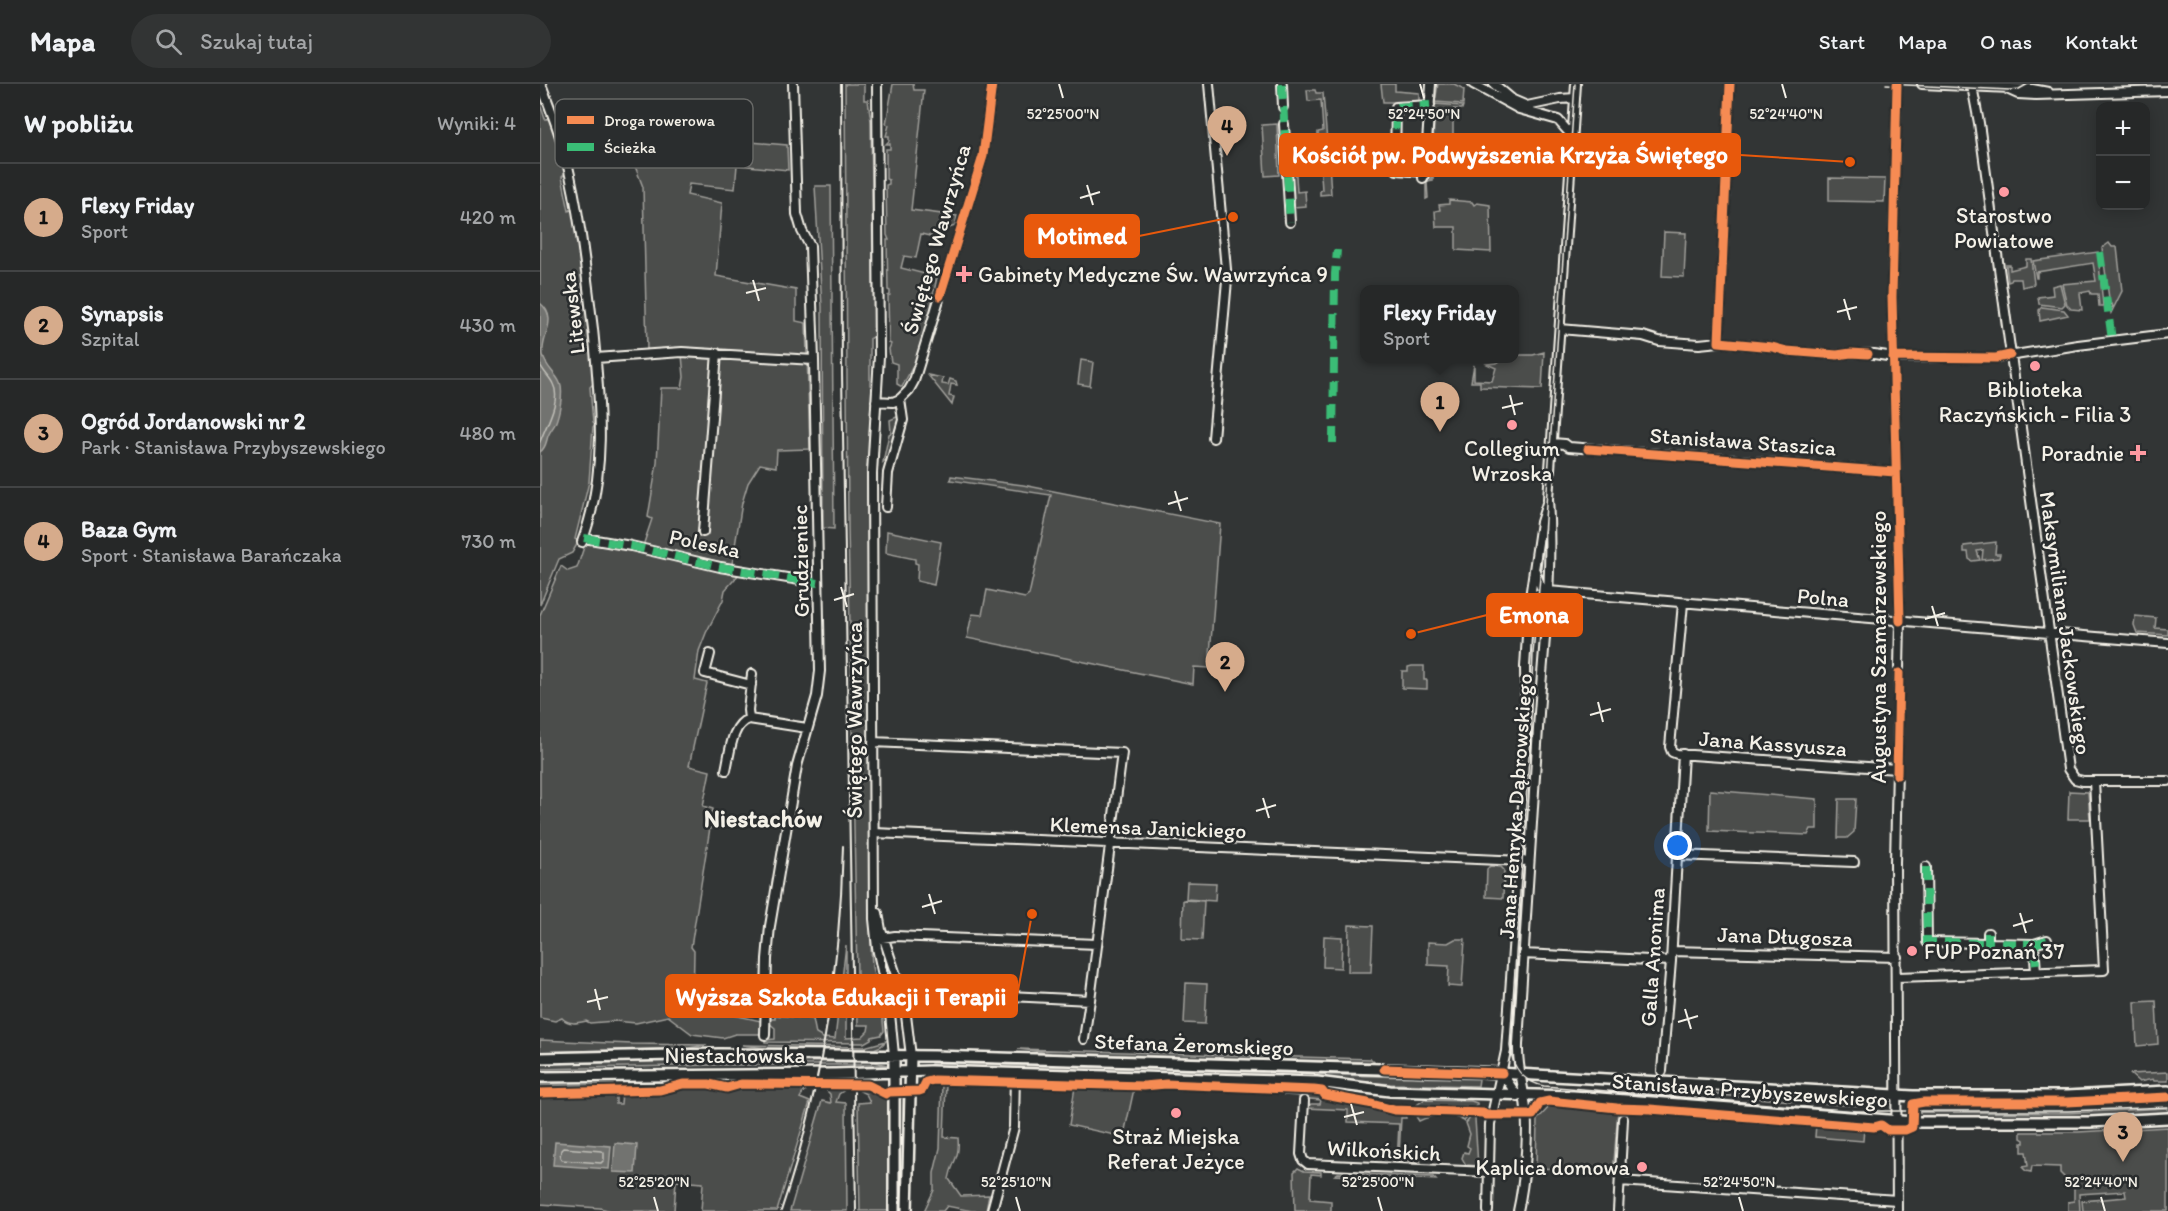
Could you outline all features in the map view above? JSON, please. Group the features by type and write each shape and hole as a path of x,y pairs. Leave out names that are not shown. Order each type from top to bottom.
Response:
{"main road":[{"name":"Niestachowska","path":"540,1058 719,1054 878,1055"},
{"name":"Stefana Żeromskiego","path":"878,1055 1511,1074"},
{"name":"Świętego Wawrzyńca","path":"894,1055 894,1211"},
{"name":"Świętego Wawrzyńca","path":"907,1211 911,1056"},
{"name":"Stefana Żeromskiego","path":"930,1071 1317,1082 1390,1091 1517,1095"},
{"name":"Niestachowska","path":"540,1077 930,1071"},
{"name":"Stanisława Przybyszewskiego","path":"1511,1074 1897,1096 2067,1096 2168,1091"},
{"name":"Stanisława Przybyszewskiego","path":"1517,1095 1597,1098 1897,1121 2090,1122 2168,1118"}],"street":[{"name":"Litewska","path":"541,84 555,123"},
{"name":"Grudzieniec","path":"765,1035 770,926 797,766 819,686 810,246 797,214 793,84"},
{"name":"Świętego Wawrzyńca","path":"877,84 879,356 872,473 875,894 879,938 890,1003 894,1055"},
{"name":"Świętego Wawrzyńca","path":"900,399 914,381 983,156 992,84"},
{"path":"1209,84 1227,280 1213,438"},
{"path":"1282,84 1283,107"},
{"path":"1430,105 1396,107 1395,159 1397,170 1424,175 1430,105 1431,84"},
{"path":"1473,84 1519,109 1558,120 1573,137"},
{"path":"1494,84 1514,100 1527,106 1575,98"},
{"name":"Jana Henryka Dąbrowskiego","path":"1488,1211 1490,1124 1498,1095 1511,1074 1517,1052 1548,591 1551,536 1548,499 1576,84"},
{"path":"1719,342 1730,84"},
{"name":"Augustyna Szamarzewskiego","path":"1897,84 1892,297 1900,621 1895,863 1897,1211"},
{"path":"1923,84 2011,86 2061,95 2168,92"},
{"name":"Maksymiliana Jackowskiego","path":"1972,86 2068,769 2075,778 2094,781 2104,970 2036,972"},
{"path":"1284,123 1290,222"},
{"name":"Litewska","path":"568,168 586,270 601,415 600,455 595,496 583,540"},
{"path":"1560,329 1689,343 1719,342 1837,355 1851,353 1893,357 1996,358 2168,334"},
{"path":"596,358 682,352 814,360"},
{"path":"703,532 717,353"},
{"path":"876,401 893,402 900,399 903,420 888,473 886,507"},
{"name":"Stanisława Staszica","path":"1552,443 1569,447 1895,472"},
{"name":"Jana Henryka Dąbrowskiego","path":"1518,1211 1522,1187 1526,1116 1517,1095 1506,1051 1526,761 1525,667 1529,604 1541,522 1548,499"},
{"name":"Poleska","path":"583,540 631,546 720,567 818,583"},
{"path":"1533,567 1541,587 1548,591"},
{"path":"1529,604 1535,596 1548,591"},
{"name":"Polna","path":"1548,591 2168,643"},
{"path":"1683,603 1670,747 1675,753 1683,754"},
{"path":"710,654 705,673 751,685"},
{"path":"749,719 752,674"},
{"path":"726,770 737,728 743,721 749,719 807,728"},
{"path":"873,742 1122,753 1112,843 1084,1039"},
{"name":"Jana Kassyusza","path":"1683,754 1897,769"},
{"name":"Galla Anonima","path":"1662,1071 1672,951 1683,754"},
{"path":"2094,781 2168,781"},
{"name":"Klemensa Janickiego","path":"874,833 1529,861"},
{"path":"1676,855 1854,862"},
{"path":"1926,867 1926,942 2034,944 2048,940"},
{"path":"1988,933 1988,943"},
{"path":"879,938 1097,944"},
{"name":"Świętego Wawrzyńca","path":"879,938 903,994 911,1056"},
{"path":"1897,977 2036,972 2034,944"},
{"name":"Jana Długosza","path":"1672,951 1897,957"},
{"path":"1522,954 1671,961"},
{"path":"951,993 1089,1000"},
{"path":"992,1210 1014,1127 1015,1073"},
{"path":"1511,1074 1517,1095"},
{"path":"1526,1116 1533,1102 1544,1096"},
{"name":"Wilkońskich","path":"1304,1101 1301,1154 1303,1160 1308,1164 1488,1172"},
{"path":"1618,1211 1623,1119"},
{"path":"1620,1181 1897,1200"}],"shaded area":[{"path":"845,84 864,84 864,100 868,100 871,121 874,337 870,338 870,385 872,386 867,489 872,923 870,924 872,967 881,1005 884,1031 881,1035 872,1037 864,1043 765,1042 765,1040 775,1039 775,1028 768,1022 769,1019 775,1019 775,1015 813,1019 816,1034 823,1038 835,1039 846,945 846,1038 862,1037 868,1031 869,1025 858,1025 848,527"},
{"path":"893,84 913,84 914,90 924,90 911,210 957,216 955,226 949,228 938,238 921,234 916,258 904,256 901,268 937,277 929,317 914,368 902,387 897,384 897,364 891,362 889,349 891,344 889,343 888,296 890,291 888,290 887,240 889,240 886,185 889,184 889,180 886,179 886,149 890,149 890,144 886,144 889,141 889,136 886,136 889,125 886,124"},
{"path":"1381,84 1395,84 1395,91 1419,93 1419,102 1383,102"},
{"path":"1438,84 1454,84 1464,89 1463,104 1435,102"},
{"path":"1307,90 1323,93 1327,142 1325,145 1313,146 1312,138 1318,138 1318,132 1323,131 1321,100 1308,101"},
{"path":"540,104 545,119 551,119 555,133 555,168 565,168 566,173 562,177 569,211 573,209 586,295 595,382 590,387 593,423 598,424 598,427 593,427 589,482 575,539 579,541 572,553 559,559 540,605"},
{"path":"1435,104 1463,106 1462,109 1453,109 1453,173 1433,174 1433,181 1427,182 1428,198 1426,199 1426,181 1431,180"},
{"path":"1277,124 1279,175 1265,176 1262,125"},
{"path":"1300,140 1301,149 1309,148 1309,159 1295,160 1297,192 1305,191 1306,206 1293,207 1290,141"},
{"path":"753,142 787,145 788,170 753,167"},
{"path":"1328,148 1331,194 1320,195 1322,190 1320,159 1312,159 1312,149"},
{"path":"636,168 737,168 735,189 689,184 687,195 722,203 716,276 796,290 796,321 806,323 810,449 777,450 776,467 760,464 748,483 742,503 732,564 643,546 652,519 648,517 657,463 661,388 682,388 684,377 682,355 621,358 620,352 647,350 643,187"},
{"path":"1829,178 1885,179 1884,202 1829,201"},
{"path":"815,186 831,186 834,529 823,528 822,307"},
{"path":"1449,200 1472,202 1474,205 1477,203 1490,205 1491,252 1456,250 1456,227 1436,227 1435,211 1440,210 1439,205 1449,204"},
{"path":"1664,232 1686,233 1684,277 1662,276"},
{"path":"2109,243 2112,247 2117,247 2122,291 2111,313 2110,308 2113,307 2112,304 2110,305 2102,248"},
{"path":"2098,252 2103,306 2099,306 2098,294 2091,294 2090,291 2080,293 2082,310 2071,309 2067,305 2062,284 2096,281 2093,263 2037,272 2036,278 2033,261"},
{"path":"2026,259 2031,259 2034,284 2022,287 2021,279 2012,279 2008,282 2006,265 2010,265 2010,270 2026,266"},
{"path":"2060,284 2065,304 2062,307 2039,304 2038,297 2053,295 2052,286"},
{"path":"2042,307 2064,310 2068,315 2040,321 2039,310"},
{"path":"1544,352 1542,389 1480,387 1480,382 1471,382 1474,365 1474,380 1492,381 1496,368 1487,364 1519,363 1519,355"},
{"path":"1081,360 1093,362 1090,386 1078,384"},
{"path":"928,375 943,378 942,384 948,385 950,379 956,381 957,385 951,384 949,396 954,397 952,405"},
{"path":"899,416 888,458 883,462 891,433 890,420"},
{"path":"951,476 1023,485 1220,524 1209,668 1194,667 1193,684 967,638 972,614 982,615 987,590 1025,598 1029,595 1051,495 950,480"},
{"path":"887,531 941,542 934,585 917,581 918,564 915,563 915,559 886,553"},
{"path":"586,541 643,551 717,571 741,572 725,590 723,600 706,633 699,651 695,680 707,683 689,766 710,771 703,806 713,809 691,947 694,951 693,1006 761,1021 762,1029 759,1034 735,1034 723,1038 692,1034 668,1016 636,1023 615,1021 590,1023 586,1021 573,1023 562,1018 555,1021 540,1018 540,615 561,566 568,571 577,568"},
{"path":"1996,542 1995,554 2000,554 1999,558 1982,560 1983,550 1977,551 1980,560 1972,561 1969,559 1968,552 1964,552 1964,546"},
{"path":"2135,616 2156,618 2155,628 2168,629 2168,635 2137,633 2134,625"},
{"path":"1424,666 1424,680 1427,680 1427,689 1402,688 1402,671 1408,671 1408,667"},
{"path":"1710,790 1817,799 1817,829 1811,829 1808,835 1709,831"},
{"path":"2069,791 2088,792 2090,819 2068,819"},
{"path":"1839,799 1856,799 1854,832 1847,838 1838,838"},
{"path":"1490,866 1501,867 1504,870 1503,898 1486,897 1487,869"},
{"path":"1187,882 1216,883 1215,901 1186,899"},
{"path":"1183,900 1204,901 1202,940 1182,939"},
{"path":"1349,925 1373,926 1371,972 1348,972"},
{"path":"1324,936 1342,937 1341,968 1323,967"},
{"path":"1455,939 1465,939 1462,987 1448,986 1449,966 1428,965 1428,942 1448,943"},
{"path":"1186,983 1207,984 1205,1024 1184,1023"},
{"path":"2156,1001 2158,1044 2137,1046 2135,1002"},
{"path":"540,1040 707,1045 689,1048 540,1052"},
{"path":"886,1041 874,1049 765,1048 742,1045 864,1047"},
{"path":"1018,1049 1371,1059 1374,1062 1051,1053"},
{"path":"679,1061 874,1062 887,1065 720,1065 540,1069 540,1064"},
{"path":"931,1063 1479,1079 1478,1086 1390,1084 1317,1078 931,1066"},
{"path":"2168,1072 2168,1081 2154,1081 2153,1079 2139,1082 2130,1074"},
{"path":"1022,1078 1134,1082 1135,1084 1020,1080"},
{"path":"942,1084 946,1084 944,1137 958,1138 958,1151 949,1179 961,1196 989,1195 986,1211 947,1206 943,1211 924,1211 934,1190 934,1173 940,1148"},
{"path":"1615,1084 1875,1099 1875,1106 1618,1087"},
{"path":"540,1085 613,1085 616,1089 540,1091"},
{"path":"684,1086 711,1086 727,1090 740,1086 813,1086 813,1089 804,1091 800,1098 810,1102 777,1211 701,1211 703,1183 676,1181 674,1211 611,1211 600,1208 540,1204 540,1095 616,1093 616,1104 621,1104 622,1093 660,1092"},
{"path":"826,1087 846,1087 839,1094 836,1102 846,1103 847,1211 790,1211 822,1101 831,1103"},
{"path":"858,1087 869,1088 890,1099 889,1211 860,1211 858,1103 870,1102 866,1094 858,1090"},
{"path":"1075,1087 1134,1089 1125,1130 1119,1136 1069,1125"},
{"path":"2133,1087 2131,1089 2066,1092 1914,1092 1914,1090 2062,1090"},
{"path":"1284,1093 1313,1094 1405,1112 1406,1118 1401,1118 1399,1156 1405,1155 1408,1161 1420,1160 1421,1163 1397,1163 1399,1124 1348,1122 1348,1110 1307,1108 1311,1104 1320,1104 1321,1100 1299,1098 1299,1096 1284,1095"},
{"path":"899,1098 903,1098 902,1211 898,1211"},
{"path":"2168,1099 2168,1102 2067,1107 1914,1107 1924,1104 2067,1103"},
{"path":"1424,1100 1471,1101 1477,1105 1473,1108 1415,1106"},
{"path":"1551,1105 1618,1110 1613,1175 1608,1172 1540,1168 1536,1170 1537,1120"},
{"path":"2168,1108 2168,1113 2089,1117 1914,1116 1914,1112 2068,1113"},
{"path":"1413,1112 1471,1114 1464,1121 1442,1116 1419,1121"},
{"path":"1473,1115 1478,1166 1466,1165 1462,1158 1464,1152 1468,1153 1470,1148 1467,1146 1470,1134 1466,1123"},
{"path":"1816,1124 1864,1128 1863,1141 1815,1137"},
{"path":"2168,1127 2168,1211 2083,1211 2082,1201 2126,1197 2125,1191 2079,1194 2080,1211 2068,1211 2068,1202 2074,1201 2074,1185 2068,1184 2060,1173 2060,1167 2032,1166 2031,1172 2022,1167 2028,1166 2026,1152 2022,1152 2024,1140 2021,1138 2021,1132 2078,1132"},
{"path":"1298,1168 1304,1171 1321,1172 1321,1175 1311,1174 1310,1199 1331,1201 1331,1211 1295,1211 1294,1172"},
{"path":"1338,1173 1433,1177 1436,1180 1335,1175"}],"water":[{"path":"540,303 546,309 549,322 543,355 560,383 561,392 557,420 545,447 540,452"},
{"path":"555,1142 611,1146 609,1169 553,1165"},
{"path":"615,1143 637,1145 635,1173 613,1172"}],"tunnel":[{"path":"1283,107 1284,124"}],"tram line":[{"path":"1575,84 1544,534 1533,653 1529,756 1510,1046 1516,1067 1530,1081 1544,1086 1857,1111 2068,1111 2168,1107"},
{"path":"1886,84 2010,90 2019,89 2028,84"}],"railway":[{"path":"841,84 842,374 856,1211"},
{"path":"781,1211 807,1122 826,1031 838,939 843,846"}],"marked path":[{"path":"1282,84 1290,222"},
{"path":"1425,172 1397,170 1395,159 1396,107 1430,105"},
{"path":"1333,443 1337,250"},
{"path":"2100,252 2112,340"},
{"path":"584,538 631,546 720,567 818,583"},
{"path":"1926,867 1927,942 1988,943"},
{"path":"1988,933 1988,943 2034,944 2036,964"},
{"path":"2034,944 2047,940"}],"cycle path":[{"path":"940,296 983,156 992,84"},
{"path":"1730,84 1719,342 1772,347 1787,351 1837,355 1868,354"},
{"path":"1897,84 1892,297 1900,621"},
{"path":"1893,357 1996,358 2010,355"},
{"path":"1588,449 1895,472"},
{"path":"1897,775 1899,673"},
{"path":"1384,1069 1502,1073"},
{"path":"540,1093 660,1090 683,1084 709,1084 727,1088 741,1084 868,1085 886,1094 919,1091 926,1082 934,1080 1144,1086 1166,1084 1314,1090 1322,1091 1325,1095 1394,1110 1533,1115 1540,1103 1549,1101 1874,1127 1881,1125 1888,1130 1905,1130 1912,1127 1913,1104 1924,1102 2067,1102 2168,1097"}],"place":[{"name":"Baza Gym","path":"1227,156"},
{"name":"Kościół pw. Podwyższenia Krzyża Świętego","path":"1850,162"},
{"name":"Starostwo Powiatowe","path":"2004,192"},
{"name":"Motimed","path":"1233,217"},
{"name":"Gabinety Medyczne Św. Wawrzyńca 9","path":"964,274"},
{"name":"Biblioteka Raczyńskich - Filia 3","path":"2035,366"},
{"name":"Collegium Wrzoska","path":"1512,425"},
{"name":"Flexy Friday","path":"1440,432"},
{"name":"Poradnie","path":"2138,453"},
{"name":"Emona","path":"1411,634"},
{"name":"Synapsis","path":"1225,692"},
{"name":"Wyższa Szkoła Edukacji i Terapii","path":"1032,914"},
{"name":"FUP Poznań 37","path":"1912,951"},
{"name":"Straż Miejska Referat Jeżyce","path":"1176,1113"},
{"name":"Ogród Jordanowski nr 2","path":"2123,1162"},
{"name":"Kaplica domowa","path":"1642,1167"}],"district":[{"name":"Niestachów","path":"763,819"}]}
